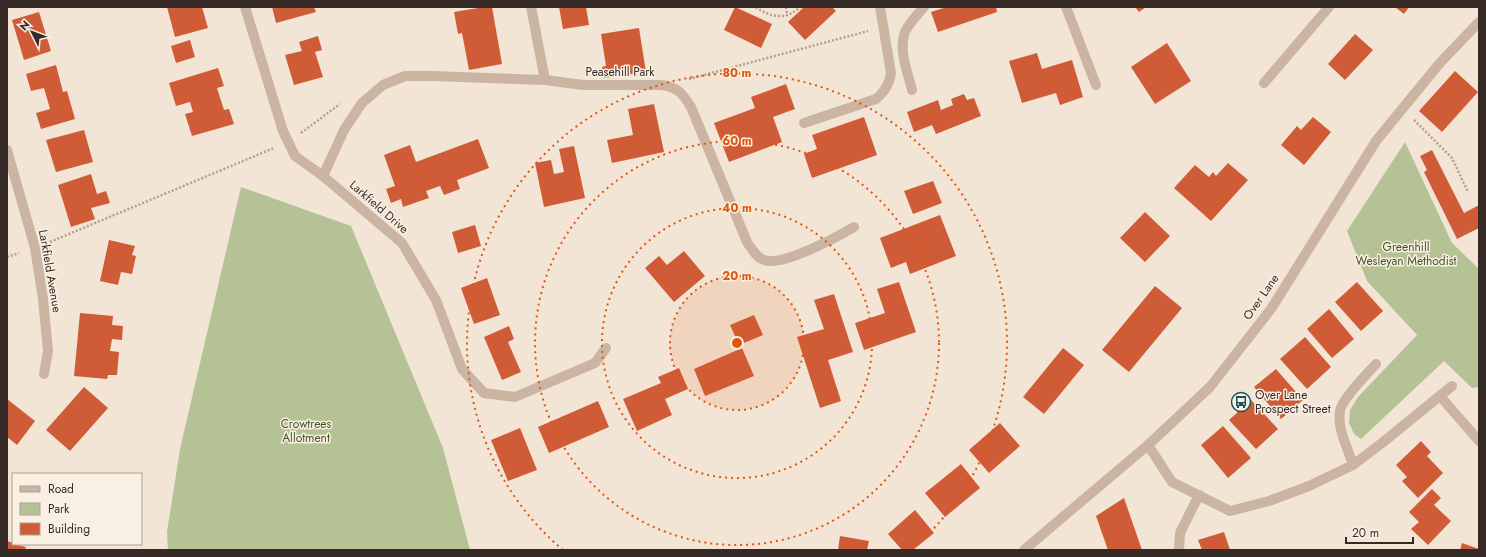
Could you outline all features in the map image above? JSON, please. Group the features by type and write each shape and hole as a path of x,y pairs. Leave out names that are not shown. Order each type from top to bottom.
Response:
{"street":[{"name":"Larkfield Drive","path":"246,7 283,131 295,156 323,176 402,243 436,300 462,370 484,393 515,397 595,363 606,348"},
{"path":"531,7 545,80"},
{"path":"804,123 876,99 884,92 889,83 891,73 880,7"},
{"path":"912,90 903,51 903,41 905,32 910,23 924,7"},
{"path":"1066,7 1096,85"},
{"path":"1264,82 1329,7"},
{"name":"Over Lane","path":"1024,550 1148,445 1210,387 1271,309 1376,141 1439,64 1479,22"},
{"name":"Peasehill Park","path":"323,176 344,130 362,103 383,85 405,76 545,80 583,85 670,86 679,90 691,107 747,242 754,253 763,260 771,262 784,259 827,242 854,227"},
{"name":"Larkfield Avenue","path":"7,150 35,248 43,299 48,351 44,374"},
{"path":"1353,465 1340,424 1340,409 1349,395 1376,364"},
{"path":"1148,445 1172,482 1230,511 1276,499 1309,486 1353,465 1452,386"},
{"path":"1440,396 1479,441"},
{"path":"1179,550 1180,533 1199,495"}],"path":[{"path":"756,7 776,16 787,16 800,7"},
{"path":"786,7 787,16"},
{"path":"670,86 691,78 884,27"},
{"path":"35,248 289,142 344,102"},
{"path":"1402,109 1452,158 1468,192"}],"green space":[{"name":"Greenhill Wesleyan Methodist","path":"1405,142 1452,243 1479,269 1479,387 1472,388 1444,361 1361,439 1354,434 1349,423 1350,410 1358,397 1417,335 1367,281 1347,231"},
{"name":"Crowtrees Allotment","path":"241,187 351,226 443,448 470,550 168,550 167,532 180,449"}],"building":[{"path":"167,7 202,7 208,28 175,37"},
{"path":"272,7 314,7 316,12 276,23"},
{"path":"492,7 502,64 469,70 462,33 458,34 454,12"},
{"path":"559,7 586,7 589,25 563,29"},
{"path":"735,7 772,24 761,48 724,30"},
{"path":"804,7 832,7 836,11 805,40 788,22"},
{"path":"947,7 996,7 997,12 938,32 931,12"},
{"path":"1135,7 1146,7 1139,12"},
{"path":"1395,7 1409,7 1404,14"},
{"path":"39,12 51,51 24,60 12,20"},
{"path":"639,28 646,72 604,78 602,67 606,66 601,34"},
{"path":"1355,34 1373,50 1345,80 1328,64"},
{"path":"318,36 322,50 315,52 323,77 294,85 285,55 302,51 299,42"},
{"path":"190,40 195,57 176,63 171,46"},
{"path":"1167,43 1191,81 1155,104 1131,67"},
{"path":"1037,53 1042,69 1072,60 1083,97 1060,105 1056,93 1022,103 1009,61"},
{"path":"56,65 63,92 67,91 75,119 41,129 36,113 50,109 44,88 31,91 26,74"},
{"path":"218,68 224,86 217,88 224,110 229,109 234,124 192,136 185,114 193,112 190,102 176,106 169,83"},
{"path":"1455,71 1478,92 1442,132 1419,111"},
{"path":"786,84 795,109 773,117 782,142 729,162 714,123 755,108 751,97"},
{"path":"964,94 967,100 974,98 981,116 936,134 932,125 914,132 907,112 938,100 941,110 953,105 951,99"},
{"path":"654,104 664,152 612,163 607,140 633,135 628,109"},
{"path":"864,117 877,155 812,178 804,154 817,149 812,135"},
{"path":"1313,117 1331,132 1304,165 1281,145 1297,126 1301,130"},
{"path":"84,130 93,162 56,172 46,140"},
{"path":"478,139 489,168 457,180 460,189 444,195 440,186 426,191 429,198 403,207 401,199 391,203 386,189 395,186 384,155 410,145 416,162"},
{"path":"574,146 585,198 544,207 535,163 551,160 554,174 564,172 559,149"},
{"path":"1432,150 1464,213 1479,205 1479,228 1457,239 1424,172 1427,170 1420,156"},
{"path":"1228,163 1248,180 1211,221 1174,188 1195,165 1209,177 1213,172 1216,176"},
{"path":"91,174 97,194 106,191 110,203 91,208 95,219 71,227 58,185"},
{"path":"933,181 942,203 913,214 904,191"},
{"path":"1145,212 1170,236 1145,262 1120,238"},
{"path":"940,215 956,256 910,274 906,262 891,268 880,238"},
{"path":"475,225 481,246 458,253 452,232"},
{"path":"109,240 135,246 132,255 136,256 132,274 121,272 118,285 100,281"},
{"path":"684,251 705,276 674,302 645,268 659,256 667,265"},
{"path":"487,278 500,315 474,324 461,288"},
{"path":"899,282 916,332 864,350 855,323 885,313 877,289"},
{"path":"1357,282 1383,311 1361,331 1335,302"},
{"path":"1155,286 1182,308 1129,372 1102,350"},
{"path":"834,294 853,352 828,360 841,401 820,408 797,337 824,329 814,300"},
{"path":"1329,309 1354,339 1332,358 1307,329"},
{"path":"80,313 113,316 112,325 123,326 122,340 112,339 110,351 119,352 117,375 108,375 107,379 74,376"},
{"path":"754,315 763,335 739,345 730,325"},
{"path":"509,326 514,339 508,342 521,372 502,380 484,337"},
{"path":"1305,337 1331,367 1307,389 1280,359"},
{"path":"742,348 754,376 705,396 694,369"},
{"path":"1063,348 1084,365 1044,414 1023,397"},
{"path":"679,368 688,389 665,399 672,415 637,431 623,399 661,383 658,377"},
{"path":"1276,369 1303,400 1281,419 1254,387"},
{"path":"84,387 108,408 70,451 46,430"},
{"path":"7,399 35,421 17,445 7,437"},
{"path":"1251,400 1278,429 1256,449 1229,420"},
{"path":"598,401 609,427 549,453 538,427"},
{"path":"1000,423 1020,446 989,473 969,450"},
{"path":"1223,426 1251,458 1228,478 1201,445"},
{"path":"520,428 537,470 508,481 491,440"},
{"path":"1421,441 1431,452 1427,456 1443,473 1418,498 1402,481 1407,477 1396,465"},
{"path":"961,464 980,488 945,517 925,493"},
{"path":"1432,489 1441,498 1434,505 1451,521 1428,545 1411,529 1419,522 1409,512"},
{"path":"1124,498 1142,550 1108,550 1096,516"},
{"path":"915,510 934,533 913,550 902,550 888,534"},
{"path":"1224,532 1230,550 1202,550 1198,540"},
{"path":"840,536 869,541 867,550 838,550"},
{"path":"7,541 12,543 12,545 26,547 25,550 7,550"},
{"path":"1462,543 1479,549 1479,550 1460,550"}],"place":[{"name":"Over Lane Prospect Street","path":"1241,402"}]}
